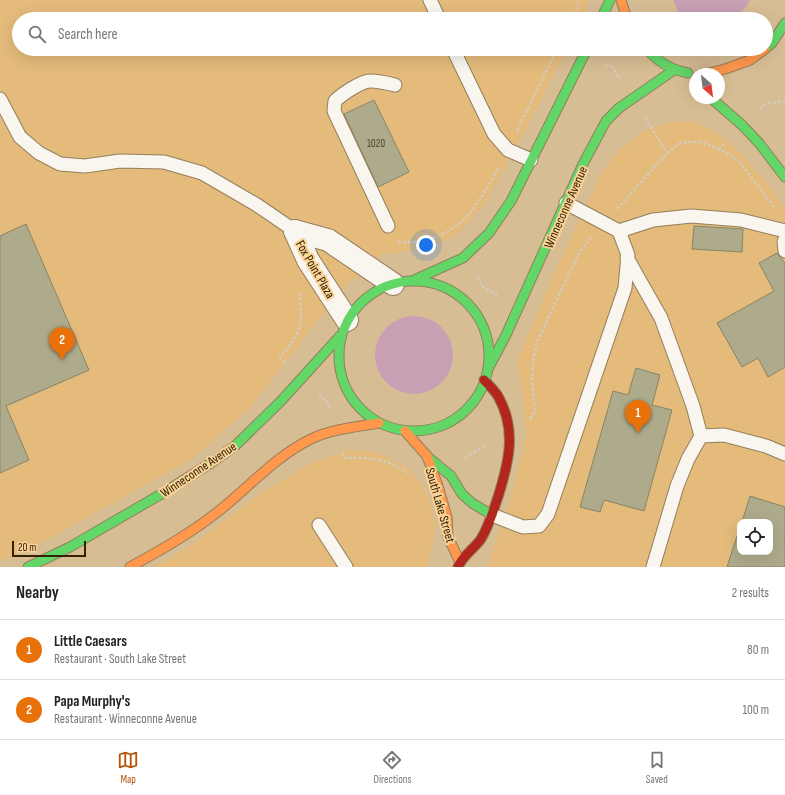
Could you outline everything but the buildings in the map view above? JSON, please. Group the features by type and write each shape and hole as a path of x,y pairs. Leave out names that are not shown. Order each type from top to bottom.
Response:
{"main road":[{"path":"604,12 610,0"},
{"path":"621,0 625,12"},
{"path":"773,41 785,23"},
{"path":"414,280 463,258 489,233 511,202 583,56"},
{"path":"653,56 674,70 689,73"},
{"path":"725,70 750,60 755,56"},
{"name":"Winneconne Avenue","path":"405,431 428,430 449,422 467,409 480,391 488,370 520,306 586,158 606,121 619,108 674,70"},
{"path":"718,104 742,125 759,143 785,176"},
{"path":"414,280 441,286 460,297 475,313 485,333 488,351 488,370"},
{"name":"Winneconne Avenue","path":"28,567 70,547 163,493 235,446 281,401 343,328 360,304 372,294 393,284 414,280"},
{"path":"343,328 339,363 346,387 359,408 379,423 405,431"},
{"name":"South Lake Street","path":"405,431 427,456 447,517 448,537 459,564 481,539 497,502 510,438 499,398 484,380"},
{"path":"130,567 187,534 219,511 274,464 298,446 325,433 379,423"},
{"path":"427,456 451,476 462,494 472,503 492,514"}],"street":[{"name":"Fox Point Plaza","path":"295,231 308,260 320,279 343,328"},
{"name":"Fox Point Plaza","path":"295,231 328,240 393,284"}],"lane":[{"path":"430,0 436,12"},
{"path":"456,56 494,134 508,150 531,160"},
{"path":"388,226 334,111 335,101 342,94 368,81 384,82 395,85"},
{"path":"0,99 20,136 39,153 60,164 85,166 120,161 164,162 202,173 257,205 295,231"},
{"path":"492,514 523,527 539,526 548,514 625,288 628,255 619,231 566,203"},
{"path":"619,231 653,220 690,216 741,220 785,231"},
{"path":"785,239 785,251"},
{"path":"627,258 661,318 694,406 701,436 688,459 677,486 653,567"},
{"path":"701,436 724,435 766,446 785,454"},
{"path":"320,525 346,567"}],"path":[{"path":"575,12 580,0"},
{"path":"393,242 410,243 422,241 446,232 457,226 474,209 487,189 508,150 554,56"},
{"path":"446,232 484,288 520,306"},
{"path":"280,358 290,346 300,327 300,291 306,286 320,279"}],"shaded area":[{"path":"0,0 589,0 585,12 12,12 12,56 563,56 485,203 459,233 428,249 383,254 343,288 249,409 192,459 41,543 0,562"},
{"path":"673,0 750,0 741,12 678,12"},
{"path":"690,121 714,131 736,148 768,185 785,209 785,567 487,567 514,487 526,436 522,389 517,361 559,263 602,172 621,149 642,132 668,123"},
{"path":"406,316 422,316 436,322 447,333 453,347 453,363 447,377 436,388 422,394 406,394 392,388 381,377 375,363 375,347 381,333 392,322"},
{"path":"348,450 378,453 410,469 428,495 436,527 427,567 155,567 194,544 255,497 311,463"}],"traffic: fast":[{"path":"604,12 610,0"},
{"path":"773,41 785,23"},
{"path":"414,280 463,258 489,233 511,201 584,56"},
{"path":"654,56 666,65 676,70 688,73"},
{"path":"488,369 506,335 583,164 606,121 619,108 674,70"},
{"path":"718,104 742,125 759,143 785,177"},
{"path":"414,281 443,287 467,303 483,327 489,356 483,385 467,409 443,425 414,431 385,425 361,409 345,385 339,356 345,327 361,303 385,287 414,281"},
{"path":"28,567 70,547 163,493 235,446 281,401 340,336"},
{"path":"428,457 451,476 462,494 472,503 492,515"}],"traffic: slow":[{"path":"621,0 625,12"},
{"path":"725,69 750,60 755,56"},
{"path":"130,567 199,526 286,454 298,446 327,433 379,423"},
{"path":"405,431 427,456 447,517 448,537 460,562"}],"traffic: jam":[{"path":"458,567 463,559 481,539 486,529 498,497 508,459 508,421 498,396 484,380"}],"place":[{"name":"Papa Murphy's","path":"62,360"},
{"name":"Little Caesars","path":"638,433"}]}
